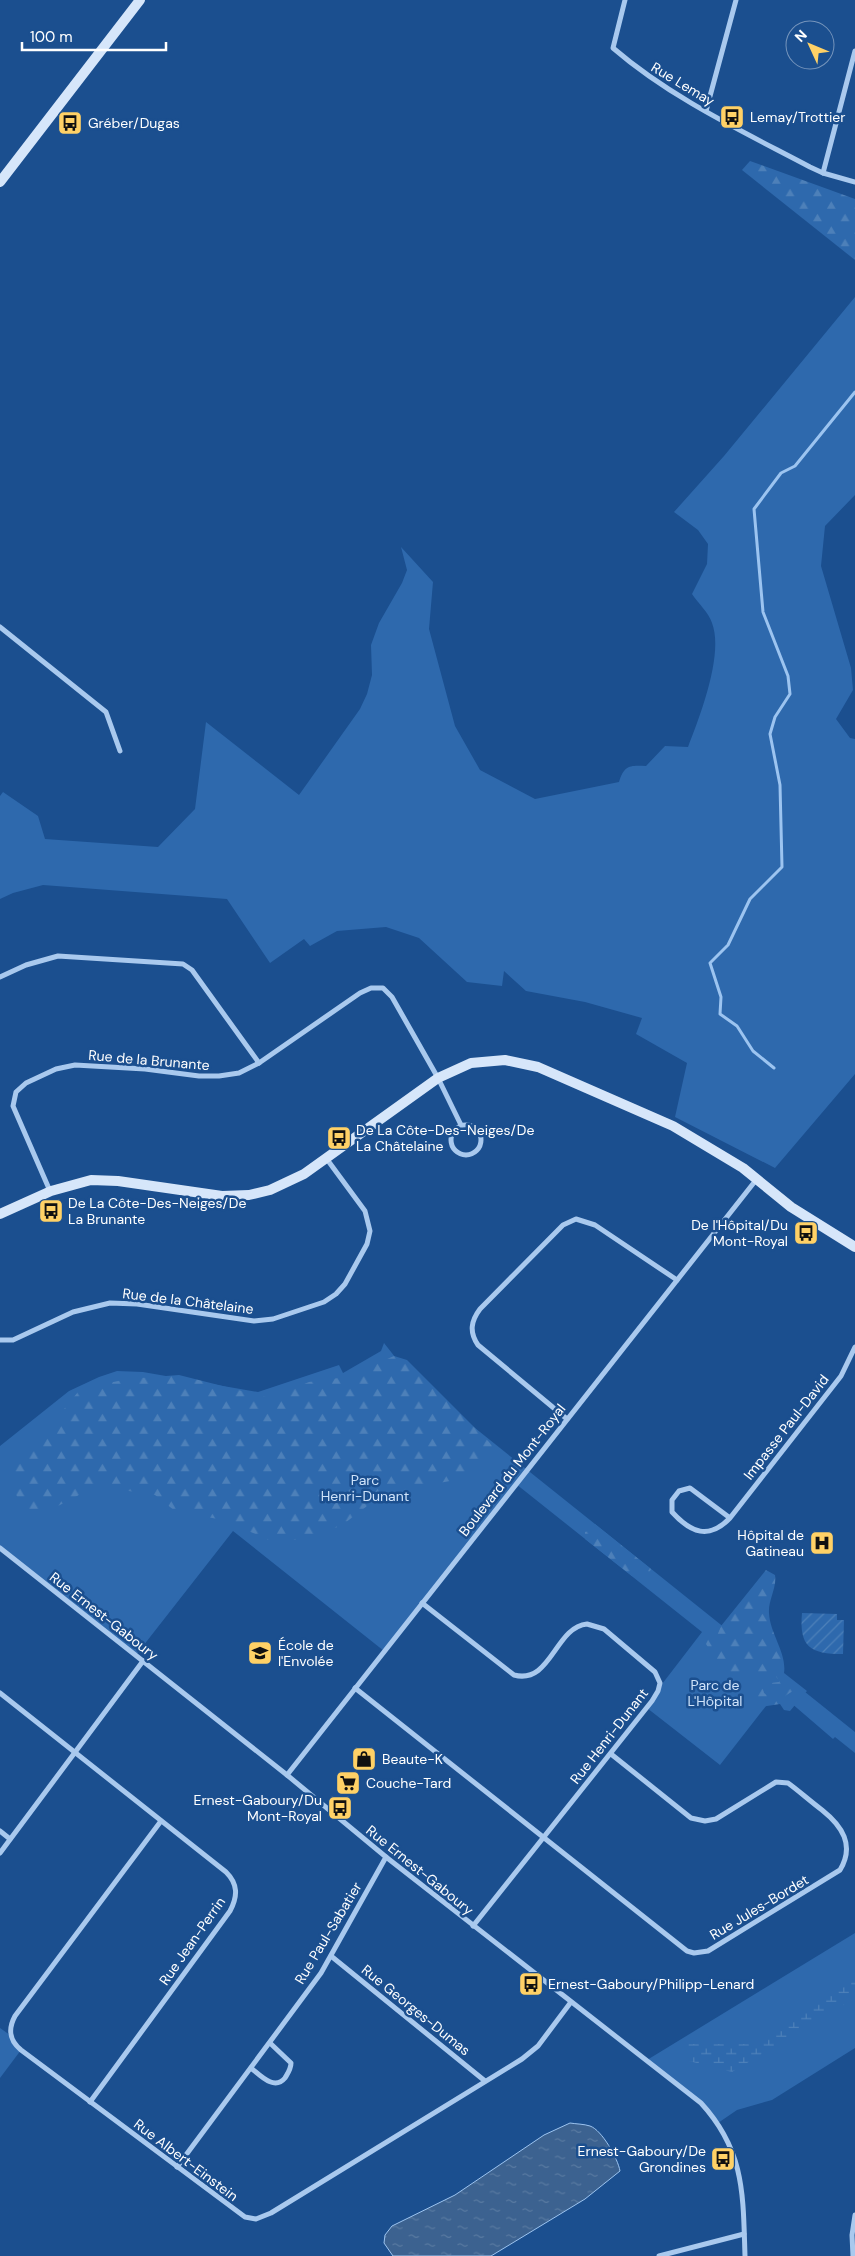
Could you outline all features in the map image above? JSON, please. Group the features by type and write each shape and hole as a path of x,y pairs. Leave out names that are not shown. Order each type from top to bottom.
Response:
{"street":[{"path":"0,182 140,0"},
{"name":"Rue Lemay","path":"625,0 612,48 640,72 706,111 823,173 855,182"},
{"path":"706,111 736,0"},
{"path":"823,173 855,51"},
{"path":"0,628 106,712 120,751"},
{"path":"0,977 26,965 63,956 183,964 192,970 259,1063"},
{"name":"Rue de la Brunante","path":"51,1192 13,1106 16,1092 26,1083 56,1069 75,1065 145,1069 209,1077 239,1073 259,1063 365,990 383,988 392,997 438,1078"},
{"path":"0,1214 80,1182 104,1180 222,1196 248,1195 280,1187 326,1158 438,1078 460,1067 482,1061 505,1060 529,1064 673,1126 743,1168 791,1207 855,1247"},
{"path":"438,1078 461,1126"},
{"path":"461,1126 474,1127 481,1136 478,1148 472,1153 462,1154 452,1144 452,1135 461,1126"},
{"name":"Rue de la Châtelaine","path":"0,1340 13,1340 73,1312 110,1303 137,1304 254,1321 274,1319 324,1302 336,1294 345,1284 367,1244 370,1231 368,1217 326,1158"},
{"name":"Boulevard du Mont-Royal","path":"287,1775 756,1180"},
{"path":"567,1419 478,1345 472,1334 471,1327 476,1315 563,1225 576,1219 595,1225 677,1280"},
{"name":"Impasse Paul-David","path":"730,1518 690,1488 679,1491 672,1500 672,1512 694,1530 701,1532 715,1530 730,1518 841,1376 855,1347"},
{"name":"Rue Ernest-Gaboury","path":"0,1548 287,1775 473,1926 694,2096 714,2119 729,2142 738,2168 743,2195 745,2256"},
{"name":"Rue Henri-Dunant","path":"422,1603 508,1671 520,1677 534,1674 574,1628 587,1624 604,1629 652,1668 658,1675 660,1683 656,1696 473,1926"},
{"path":"0,1853 143,1661"},
{"name":"Rue Jules-Bordet","path":"355,1688 680,1947 694,1953 708,1951 840,1870 850,1860 853,1853"},
{"name":"Rue Jean-Perrin","path":"0,1692 231,1877 235,1883 236,1896 230,1911 90,2102"},
{"path":"611,1754 690,1818 698,1821 716,1819 769,1786 782,1782 792,1786 843,1827 853,1839"},
{"name":"Rue Albert-Einstein","path":"161,1821 15,2016 10,2028 10,2035 15,2046 238,2214 250,2218 262,2218 530,2054 571,2002"},
{"path":"0,1831 10,1839"},
{"name":"Rue Paul-Sabatier","path":"177,2167 270,2043 331,1956 386,1857"},
{"name":"Rue Georges-Dumas","path":"331,1956 485,2081"},
{"path":"251,2068 272,2083 276,2084 283,2080 289,2072 291,2063 270,2043"},
{"path":"853,2256 852,2235 855,2215"},
{"path":"659,2256 744,2234"}],"green space":[{"path":"750,161 855,199 855,260 742,170"},
{"path":"855,297 855,495 825,526 821,566 851,668 853,690 836,719 850,738 855,739 855,1074 775,1168 675,1117 687,1063 636,1034 642,1018 585,1002 526,991 504,971 502,986 467,982 419,938 386,927 337,931 310,946 304,939 270,963 227,899 43,885 13,893 0,899 0,796 3,792 38,816 45,839 158,847 195,809 206,722 299,795 360,709 367,694 372,675 371,645 379,623 402,583 407,570 401,547 433,582 429,629 455,726 480,770 535,799 619,782 623,772 628,767 646,766 665,746 688,747 709,685 713,668 715,636 711,619 692,594 707,564 708,544 698,530 674,512 724,456"},
{"name":"Parc Henri-Dunant","path":"384,1343 410,1376 855,1732 855,1753 835,1737 833,1739 776,1690 765,1703 766,1706 720,1765 647,1708 659,1688 702,1632 516,1484 384,1651 233,1531 136,1655 0,1548 0,1446 69,1391 117,1371 143,1372 258,1392 339,1365 343,1373 381,1351"},
{"path":"394,1356 407,1360 499,1452 472,1477 384,1493 341,1526 294,1540 269,1540 223,1520 175,1511 155,1495 96,1486 39,1516 19,1500 13,1488 13,1475 18,1465 78,1392 89,1387 128,1379 179,1375 270,1398 309,1382 346,1377"},
{"path":"595,1524 651,1569 648,1575 632,1576 585,1539 585,1532 593,1530"},
{"path":"766,1570 775,1575 775,1585 769,1613 772,1628 783,1658 784,1673 807,1691 804,1694 796,1689 785,1696 795,1705 790,1711 784,1710 780,1704 761,1707 760,1699 756,1700 753,1698 756,1694 754,1686 758,1683 762,1684 764,1693 767,1695 769,1690 767,1686 771,1683 779,1682 780,1680 775,1674 728,1674 713,1662 711,1652 706,1644 710,1636 717,1636 721,1626"},
{"path":"802,1613 837,1614 837,1620 844,1620 843,1654 822,1652 809,1646 802,1634"},
{"path":"855,1933 855,2048 772,2100 737,2110 718,2123 711,2114 647,2060"},
{"path":"855,1980 855,1998 732,2072 689,2061 688,2044 752,2044"},
{"path":"0,2028 10,2035 21,2050 0,2078"}],"water":[{"path":"570,2123 583,2124 595,2129 613,2153 620,2171 585,2199 491,2256 393,2256 384,2243 385,2235 392,2226 455,2195 544,2135"}],"waterway":[{"path":"774,1068 753,1051 737,1026 720,1014 721,997 710,963 728,945 750,899 782,867 780,785 770,734 775,717 790,694 788,676 763,612 754,509 781,473 795,466 855,392"}],"place":[{"name":"Lemay/Trottier","path":"732,117"},
{"name":"Gréber/Dugas","path":"70,123"},
{"name":"De La Côte-Des-Neiges/De La Châtelaine","path":"339,1138"},
{"name":"De La Côte-Des-Neiges/De La Brunante","path":"51,1211"},
{"name":"De l'Hôpital/Du Mont-Royal","path":"806,1233"},
{"name":"Hôpital de Gatineau","path":"822,1543"},
{"name":"École de l'Envolée","path":"260,1653"},
{"name":"Beaute-K","path":"364,1759"},
{"name":"Couche-Tard","path":"348,1783"},
{"name":"Ernest-Gaboury/Du Mont-Royal","path":"340,1808"},
{"name":"Ernest-Gaboury/Philipp-Lenard","path":"531,1984"},
{"name":"Ernest-Gaboury/De Grondines","path":"723,2159"}],"park label":[{"name":"Parc de L'Hôpital","path":"715,1694"}]}
